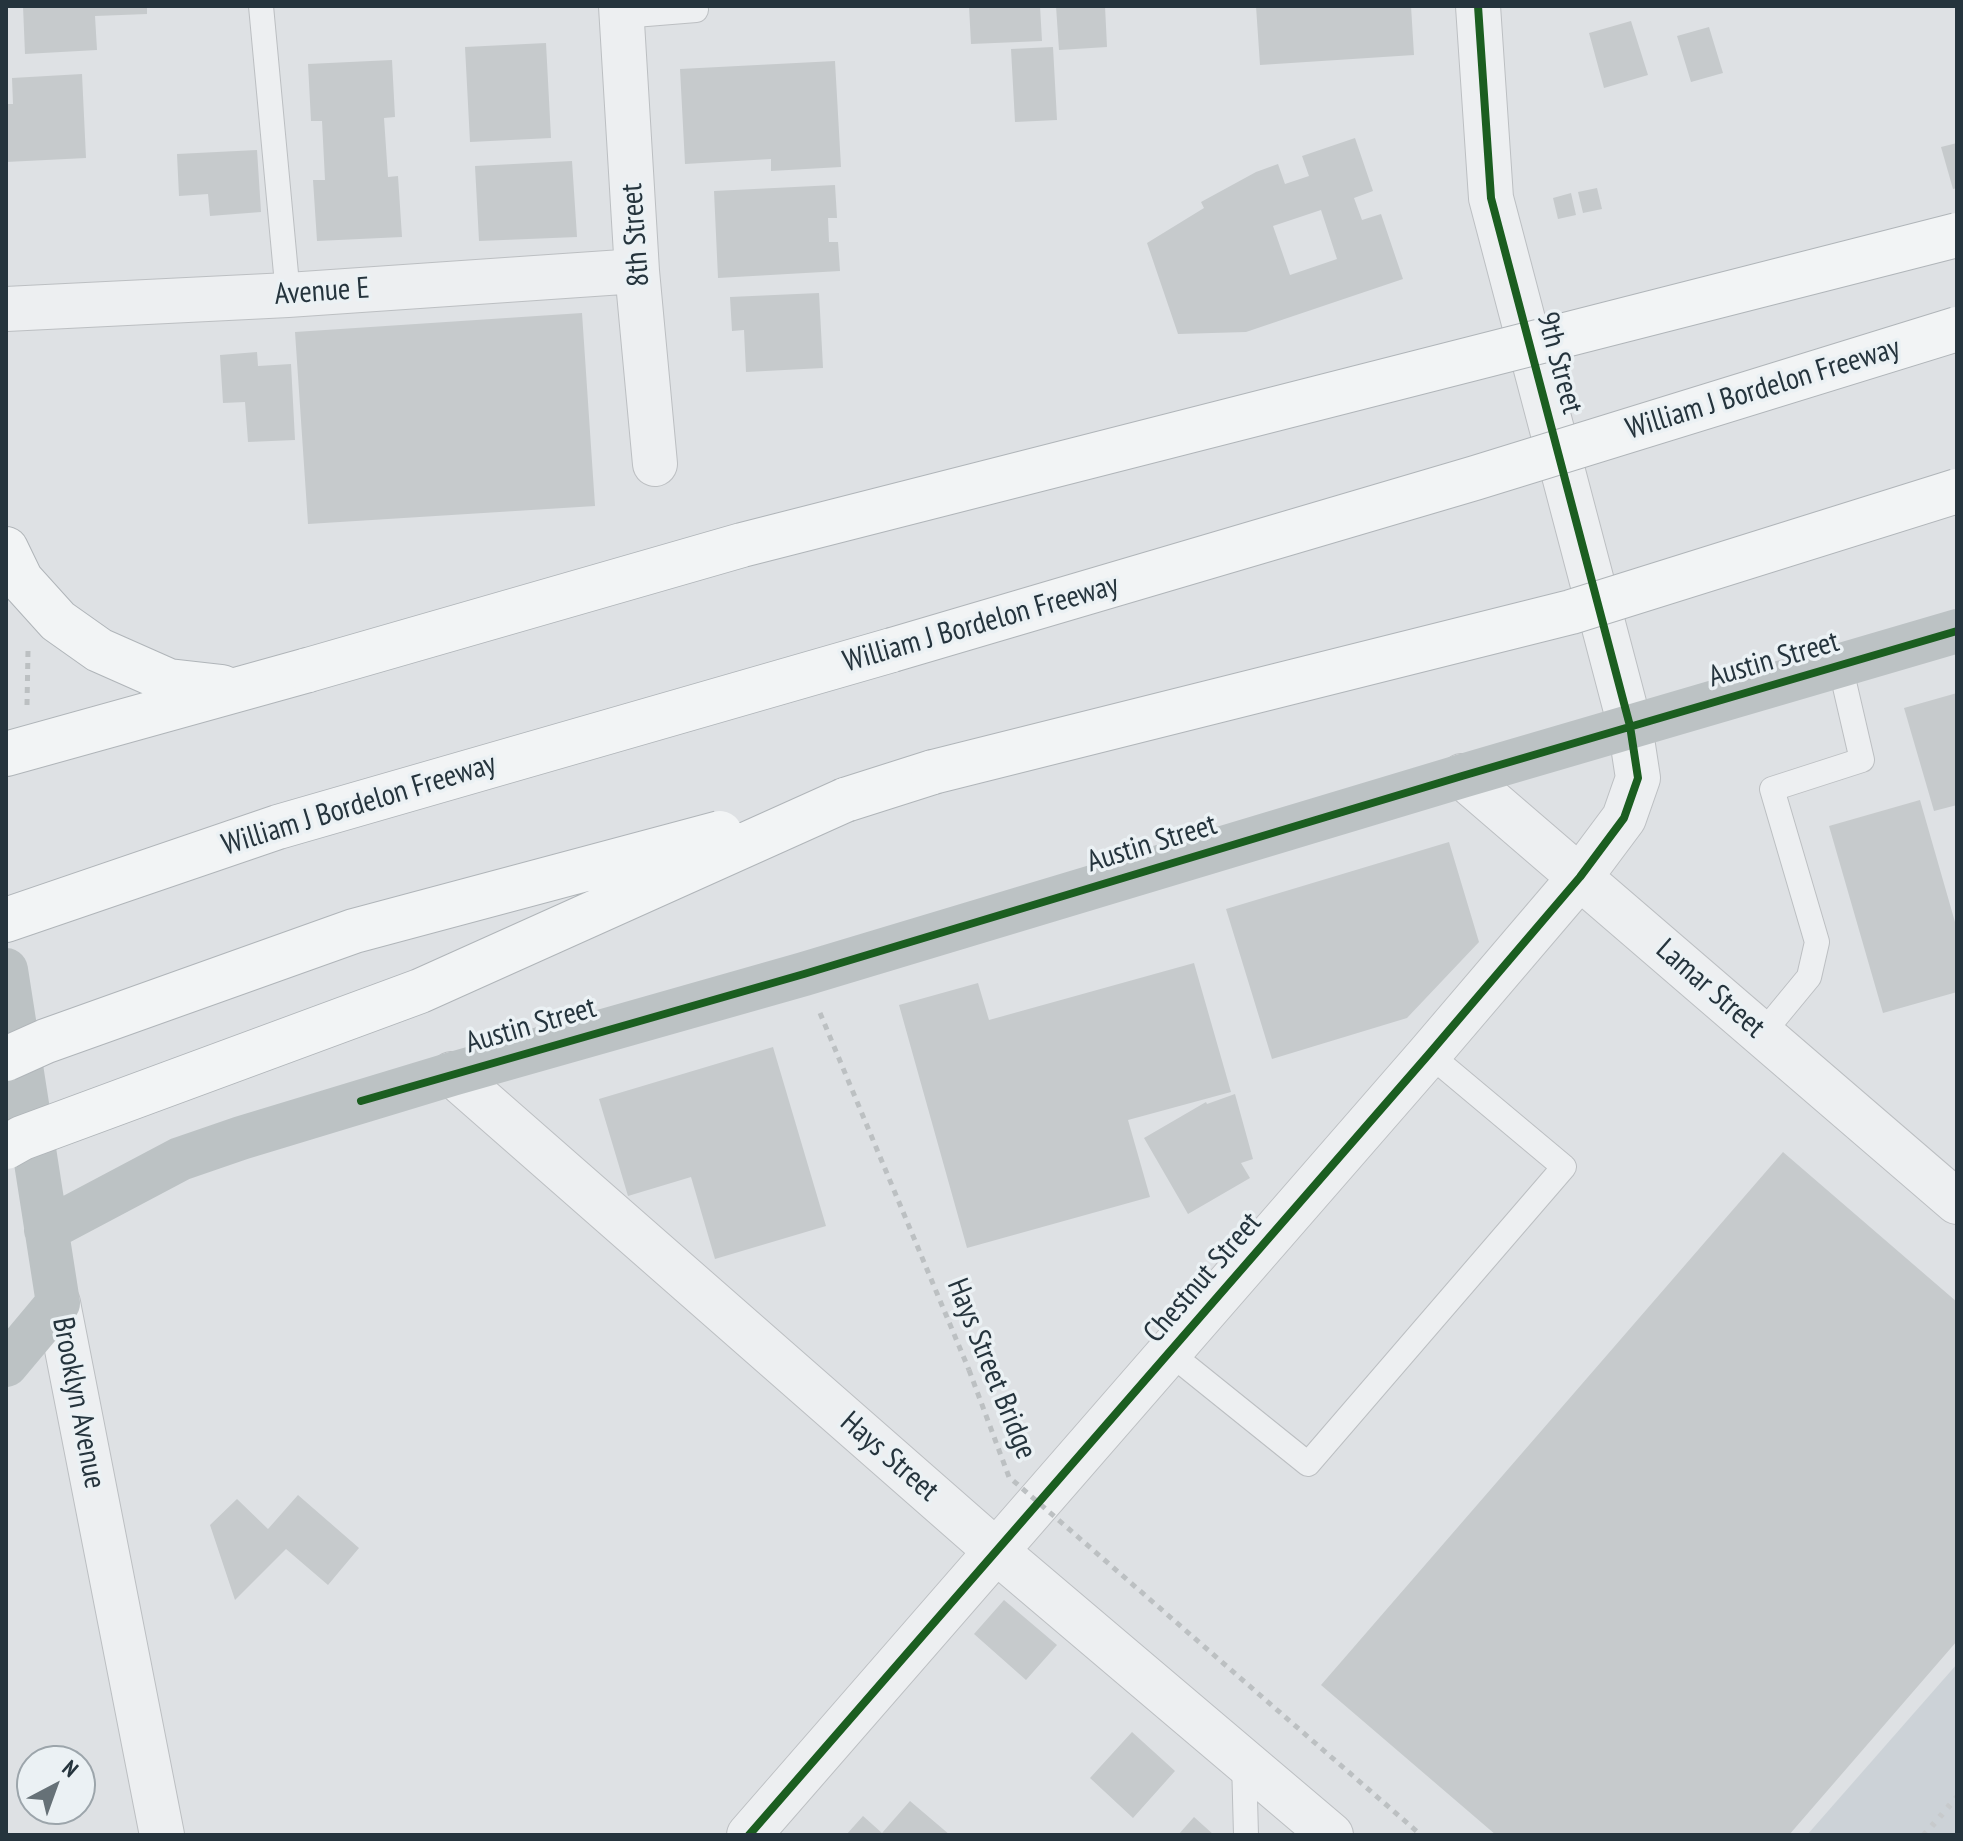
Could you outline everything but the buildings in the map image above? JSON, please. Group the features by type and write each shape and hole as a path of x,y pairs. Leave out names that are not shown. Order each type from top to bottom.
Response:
{"highway":[{"path":"6,754 742,545 1957,235"},
{"name":"William J Bordelon Freeway","path":"6,920 278,827 1475,478 1957,329"},
{"path":"6,1059 46,1041 354,931 845,800 948,768 1571,612 1957,491"},
{"path":"6,549 21,580 58,621 99,650 169,681 240,689"},
{"path":"6,1147 22,1138 420,991 845,800"}],"street":[{"name":"9th Street","path":"1478,6 1491,198 1630,726"},
{"name":"8th Street","path":"621,11 637,271 655,464"},
{"name":"Avenue E","path":"6,309 288,295 637,271"},
{"name":"Austin Street","path":"46,1230 180,1159 452,1074 804,974 1957,631"},
{"name":"Chestnut Street","path":"749,1835 1580,877 1624,818 1638,778 1630,726"},
{"name":"Lamar Street","path":"1462,776 1957,1202"},
{"name":"Brooklyn Avenue","path":"6,970 58,1303 162,1835"},
{"name":"Hays Street","path":"452,1074 996,1551 1331,1835"},
{"path":"6,1365 58,1303"}],"lane":[{"path":"261,6 288,295"},
{"path":"621,11 696,10"},
{"path":"1762,1034 1809,977 1817,942 1772,789 1862,760 1840,665"},
{"path":"1170,1353 1308,1464 1564,1167 1429,1054"},
{"path":"1244,1761 1246,1835"}],"path":[{"path":"27,705 28,640"}],"shaded area":[{"path":"1957,1664 1957,1835 1807,1835"}],"railway":[{"path":"1924,1835 1957,1797"}],"cycle path":[{"path":"749,1835 1429,1054 1580,877 1624,818 1638,778 1630,726 1491,198 1478,6"},
{"path":"361,1101 804,974 1957,631"}]}
